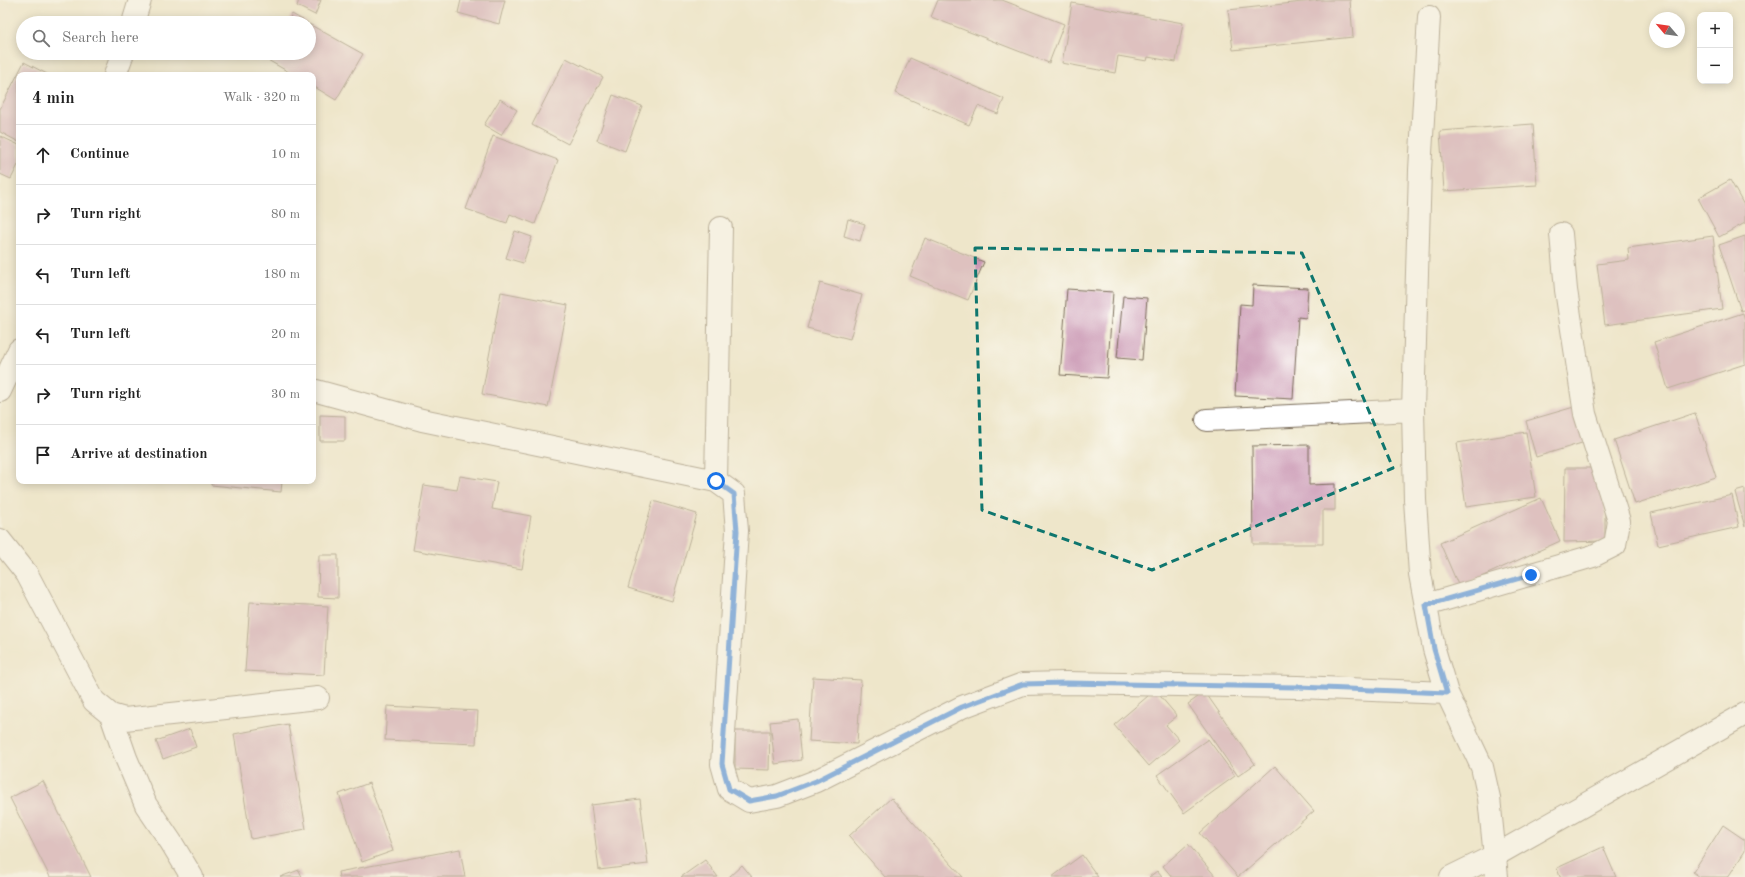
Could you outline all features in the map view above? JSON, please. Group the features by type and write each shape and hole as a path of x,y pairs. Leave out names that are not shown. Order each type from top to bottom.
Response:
{"street":[{"path":"135,16 140,0"},
{"path":"1429,17 1420,170 1413,410 1415,500 1420,574 1434,649 1447,693 1482,767 1489,798 1496,855 1497,877"},
{"path":"116,72 120,60"},
{"path":"716,481 721,228"},
{"path":"1426,605 1593,556 1615,545 1619,521 1585,414 1566,290 1561,234"},
{"path":"0,391 16,356"},
{"path":"316,391 422,420 716,481 734,494 737,531 722,764 729,789 749,801 777,796 816,781 962,707 1023,684 1066,683 1298,687 1447,693"},
{"path":"1207,420 1413,410"},
{"path":"0,540 27,574 94,701 111,715 125,719 318,698"},
{"path":"1451,877 1496,855 1745,714"},
{"path":"111,715 126,758 146,805 192,877"}],"highlighted area":[{"path":"975,248 1302,253 1393,468 1152,570 982,510"}],"building":[{"path":"299,0 321,0 315,15 297,6"},
{"path":"461,0 505,0 499,24 458,13"},
{"path":"938,0 1002,0 1064,24 1049,63 931,17"},
{"path":"1321,0 1350,0 1353,37 1233,50 1228,10"},
{"path":"1072,3 1183,23 1176,62 1148,57 1147,61 1118,56 1115,73 1062,63"},
{"path":"316,28 363,54 336,100 316,88 316,72 289,72 268,60 316,60"},
{"path":"566,58 603,77 568,144 532,125"},
{"path":"910,58 1004,99 998,114 978,106 969,125 895,93"},
{"path":"24,62 43,72 19,72"},
{"path":"16,78 16,140 0,132 0,109"},
{"path":"613,95 642,106 625,151 597,140"},
{"path":"500,99 517,110 501,135 484,125"},
{"path":"1533,124 1537,185 1444,191 1440,131"},
{"path":"0,136 16,144 16,169 11,179 0,174"},
{"path":"493,136 558,160 535,224 510,214 507,223 466,209"},
{"path":"1730,180 1745,207 1745,223 1719,237 1698,198"},
{"path":"848,219 865,224 860,241 844,236"},
{"path":"515,231 532,237 523,263 506,258"},
{"path":"1713,236 1722,309 1605,325 1597,264 1629,260 1628,248"},
{"path":"1745,236 1745,309 1741,311 1719,245"},
{"path":"925,238 984,262 968,300 910,276"},
{"path":"820,283 862,295 850,339 807,328"},
{"path":"1253,285 1308,288 1306,318 1298,317 1293,399 1235,396 1240,304 1252,305"},
{"path":"1067,289 1113,292 1107,378 1060,375"},
{"path":"501,292 568,305 548,407 482,394"},
{"path":"1123,296 1147,298 1142,360 1117,358"},
{"path":"1743,313 1745,321 1745,364 1668,389 1654,342"},
{"path":"1574,407 1585,442 1536,457 1526,421"},
{"path":"1695,413 1716,477 1635,504 1614,440"},
{"path":"320,415 345,416 345,441 320,441"},
{"path":"1526,432 1536,497 1466,507 1457,443"},
{"path":"1309,445 1309,485 1335,484 1335,510 1323,510 1323,544 1253,544 1252,446"},
{"path":"1565,468 1605,468 1605,541 1564,542"},
{"path":"460,476 497,482 492,509 531,516 522,569 413,550 424,485 457,490"},
{"path":"211,484 282,484 281,492"},
{"path":"1745,489 1745,527 1735,492"},
{"path":"1732,495 1739,527 1658,545 1651,513"},
{"path":"1541,498 1560,541 1459,587 1440,543"},
{"path":"653,501 697,514 672,601 628,588"},
{"path":"319,555 338,555 338,598 318,597"},
{"path":"250,602 328,606 324,675 245,671"},
{"path":"813,677 861,680 857,744 809,741"},
{"path":"1155,690 1177,716 1166,725 1179,740 1149,766 1114,725"},
{"path":"1205,692 1255,764 1238,776 1188,704"},
{"path":"387,706 478,711 476,744 385,740"},
{"path":"798,719 802,760 775,764 770,722"},
{"path":"288,724 306,829 251,839 234,734"},
{"path":"190,729 196,747 163,759 156,741"},
{"path":"735,731 770,731 769,770 735,769"},
{"path":"1208,739 1235,776 1184,813 1157,775"},
{"path":"1275,766 1314,811 1238,877 1200,833"},
{"path":"43,781 91,877 50,877 10,798"},
{"path":"369,783 393,851 362,862 339,794"},
{"path":"891,798 963,877 885,877 849,836"},
{"path":"640,799 648,864 599,870 591,805"},
{"path":"1723,825 1745,840 1745,851 1728,877 1700,877 1693,872"},
{"path":"1188,844 1216,877 1172,877 1163,866"},
{"path":"1603,847 1616,877 1560,877 1557,868"},
{"path":"460,849 465,877 339,877 338,872"},
{"path":"1082,855 1098,877 1052,877"},
{"path":"705,860 718,877 681,877"},
{"path":"742,865 752,877 729,877"},
{"path":"299,870 302,877 280,877"},
{"path":"1157,871 1162,877 1149,877"}],"route":[{"path":"716,481 734,494 737,531 722,764 729,789 749,801 777,796 816,781 962,707 1023,684 1066,683 1298,687 1447,693 1434,649 1426,605 1531,575"}]}
